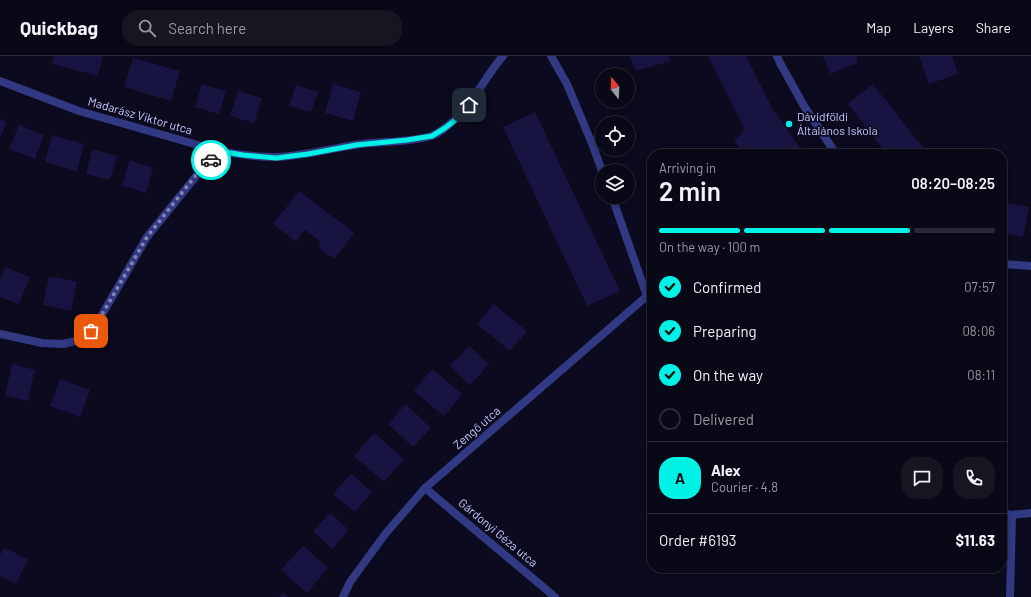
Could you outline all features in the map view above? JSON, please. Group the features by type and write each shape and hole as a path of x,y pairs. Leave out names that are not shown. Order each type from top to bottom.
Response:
{"street":[{"name":"Madarász Viktor utca","path":"0,81 79,111 219,151 276,158 356,145 432,136 459,117 469,105 493,67 503,56"},
{"path":"551,56 568,84 599,164"},
{"path":"777,56 804,106 833,149"},
{"path":"0,334 42,343 63,344 79,340 91,331 147,237 196,175 219,151"},
{"path":"615,204 647,292"},
{"path":"1007,264 1031,266"},
{"name":"Zengő utca","path":"343,597 350,582 386,533 425,488 647,303"},
{"name":"Gárdonyi Géza utca","path":"425,488 555,597"},
{"path":"1007,514 1012,515 1031,513"},
{"path":"1010,597 1012,515"}],"building":[{"path":"54,56 103,56 98,76 52,64"},
{"path":"630,56 668,56 670,61 636,71"},
{"path":"708,56 746,56 772,108 801,149 740,149 734,141 745,130"},
{"path":"823,56 856,56 858,63 830,74"},
{"path":"919,56 952,56 958,74 929,84"},
{"path":"133,58 180,71 171,101 124,87"},
{"path":"202,84 226,91 219,114 195,107"},
{"path":"333,84 361,92 353,121 325,113"},
{"path":"873,84 924,149 883,149 848,104"},
{"path":"296,85 318,92 311,112 289,106"},
{"path":"238,91 262,98 254,123 230,116"},
{"path":"535,112 620,291 587,306 503,127"},
{"path":"0,119 7,122 0,138"},
{"path":"19,125 44,135 35,159 9,149"},
{"path":"52,135 84,144 77,171 45,162"},
{"path":"92,149 117,156 110,180 86,174"},
{"path":"130,160 153,168 146,193 122,185"},
{"path":"299,191 354,233 334,259 318,247 321,242 305,230 296,242 273,224"},
{"path":"1007,203 1029,207 1023,237 1007,233"},
{"path":"5,267 30,277 19,304 0,297 0,279"},
{"path":"49,276 77,282 71,311 43,305"},
{"path":"494,304 527,331 510,351 477,324"},
{"path":"469,346 489,364 470,385 450,366"},
{"path":"12,364 35,370 28,401 5,396"},
{"path":"432,369 462,394 444,416 414,391"},
{"path":"60,379 90,390 80,417 50,406"},
{"path":"406,404 431,428 413,447 388,424"},
{"path":"374,433 404,459 384,482 354,456"},
{"path":"351,474 372,492 355,512 333,494"},
{"path":"330,513 349,530 332,549 313,531"},
{"path":"303,546 328,568 307,593 281,570"},
{"path":"4,548 28,559 16,584 0,576 0,555"},
{"path":"283,593 288,597 279,597"}],"way so far":[{"path":"91,331 147,237 196,175 211,160"}],"place":[{"name":"Dávidföldi Általános Iskola","path":"789,124"}],"route":[{"path":"211,160 219,151 276,158 356,145 432,136 459,117 469,105"}]}
